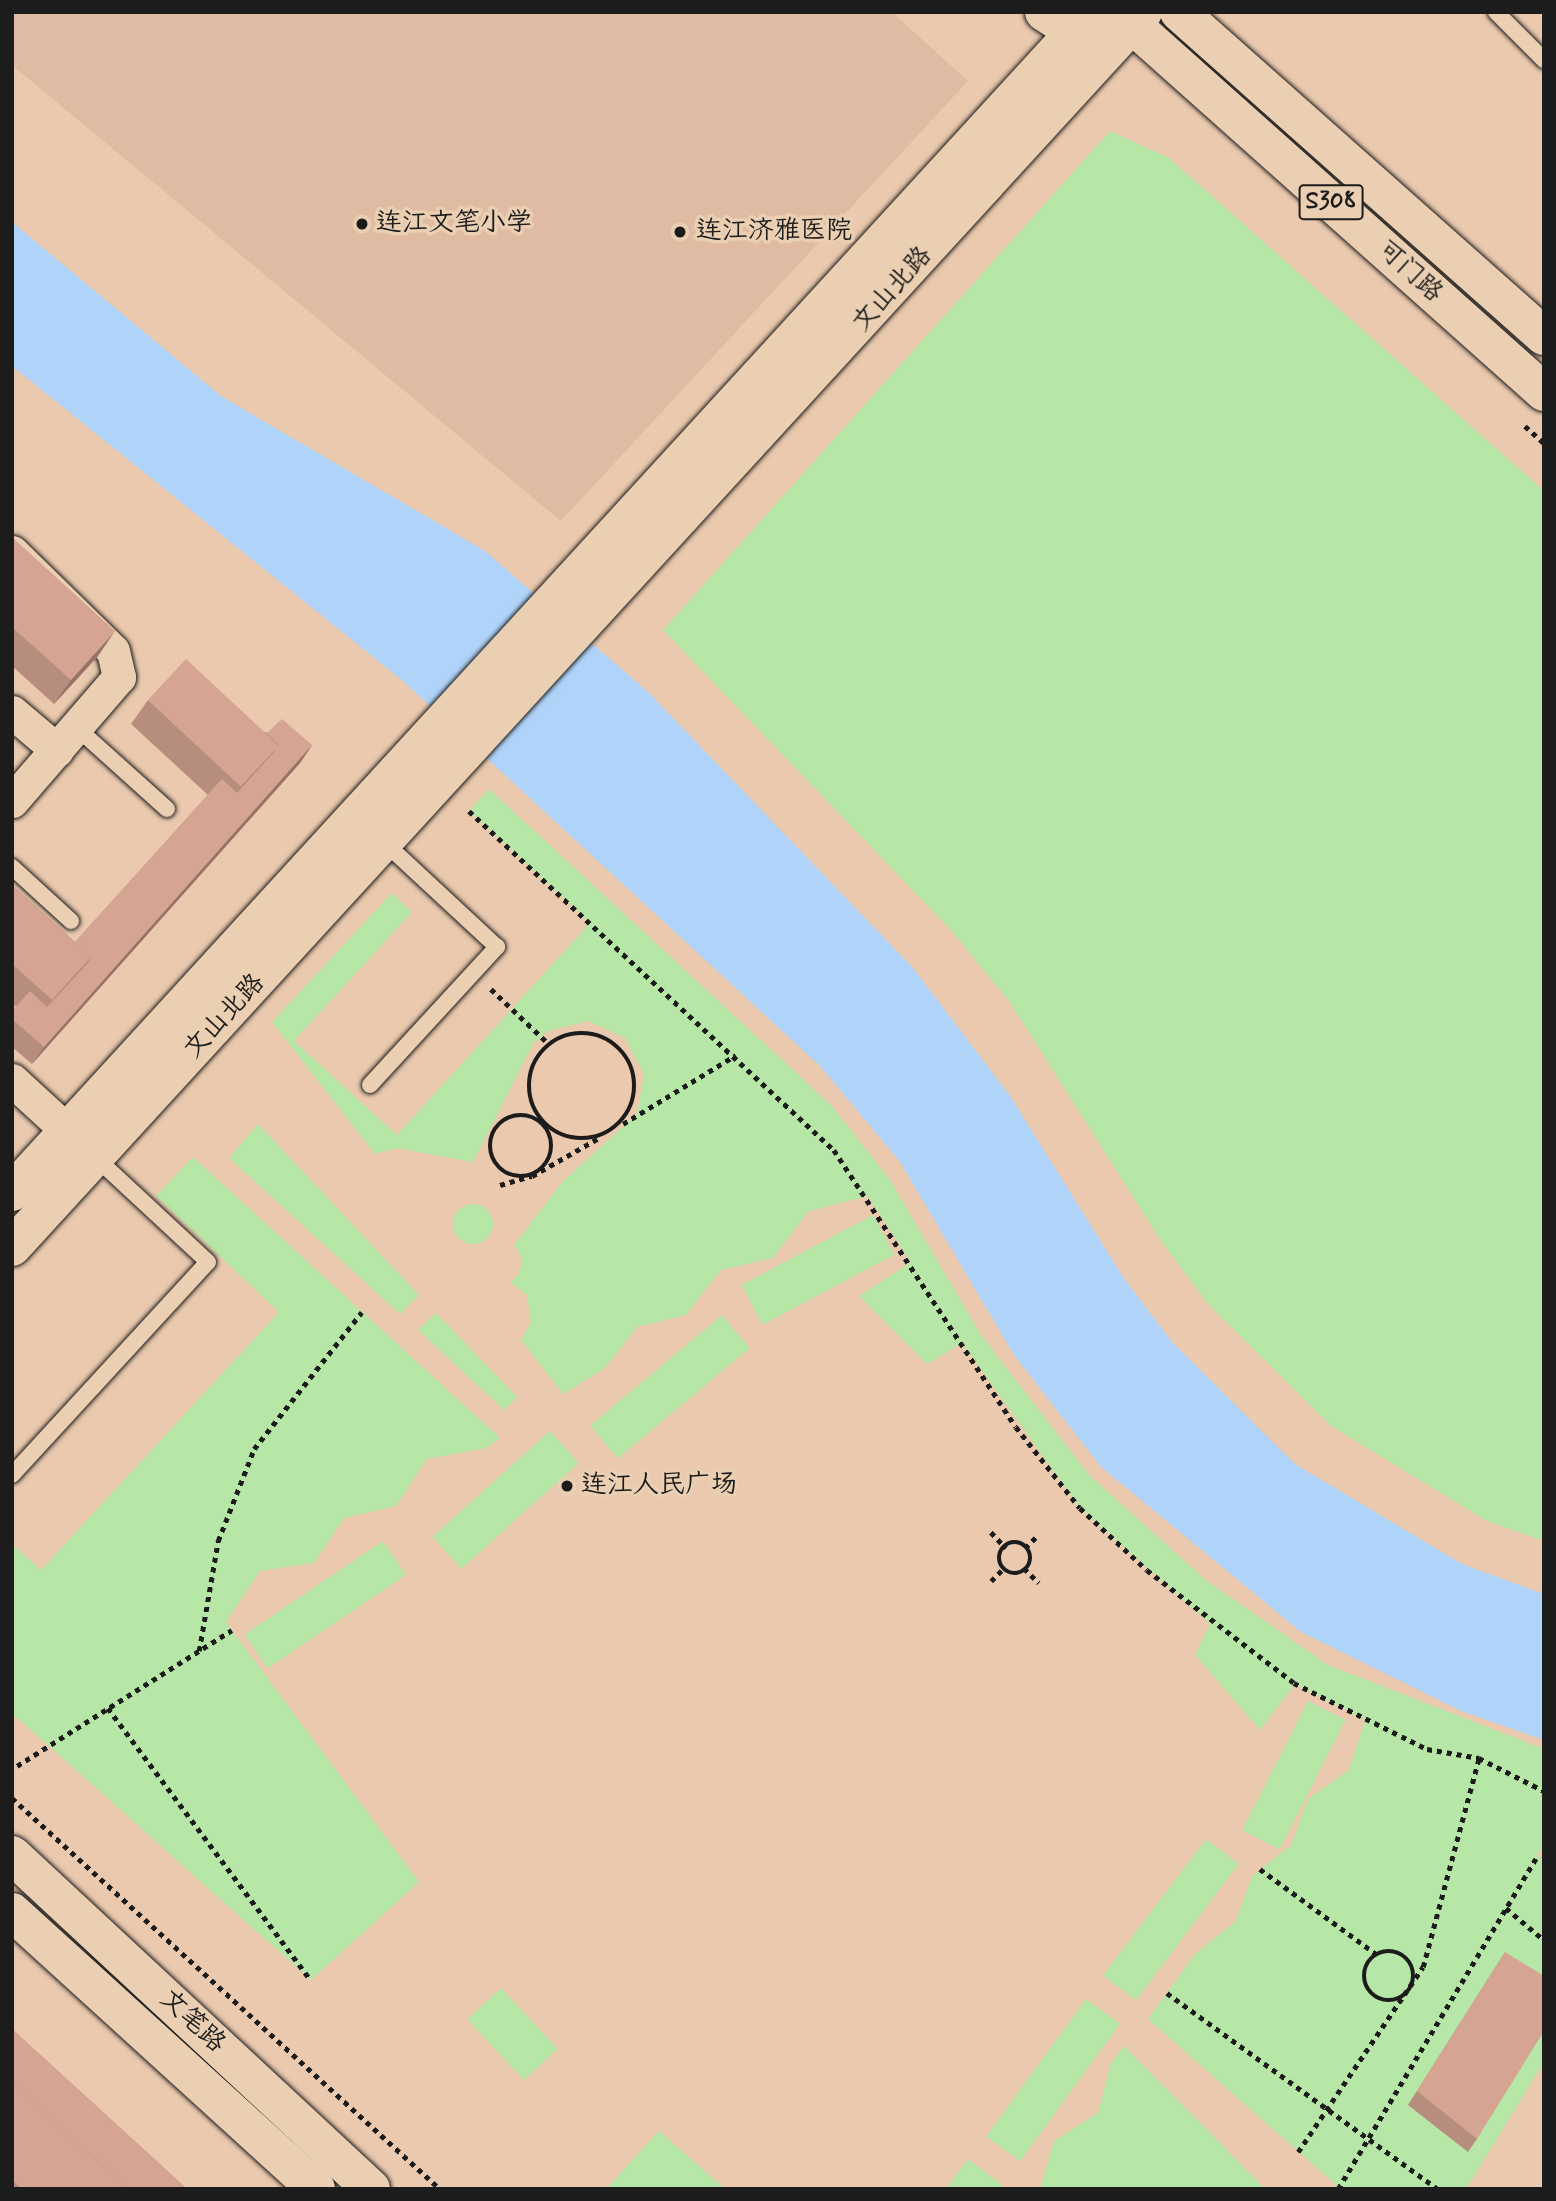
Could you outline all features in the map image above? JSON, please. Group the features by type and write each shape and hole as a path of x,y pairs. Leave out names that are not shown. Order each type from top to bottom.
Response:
{"main road":[{"name":"可门路","path":"1044,12 1084,22 1125,25 1544,392"},
{"name":"可门路","path":"1179,12 1544,336"},
{"name":"文山北路","path":"12,1192 1084,22"},
{"name":"文山北路","path":"12,1247 641,566 1125,25"},
{"name":"文笔路","path":"12,1855 371,2189"},
{"name":"文笔路","path":"12,1912 316,2189"}],"street":[{"path":"12,552 113,651 119,677 12,801"},
{"path":"12,712 67,739"},
{"path":"12,1080 95,1157"}],"lane":[{"path":"1496,12 1544,60"},
{"path":"67,739 167,808"},
{"path":"357,818 497,947 370,1086"},
{"path":"12,867 71,920"},
{"path":"12,1475 208,1262 95,1157"}],"path":[{"path":"468,811 736,1055 834,1150 1016,1427 1080,1507 1211,1624 1294,1684 1427,1749 1479,1758 1544,1791"},
{"path":"473,973 550,1044"},
{"path":"532,1176 502,1171 490,1144 506,1118 526,1114 544,1124 577,1140 612,1131 624,1120 636,1088 626,1055 598,1035 573,1034 550,1044 530,1073 532,1101 544,1124 552,1153 532,1176"},
{"path":"500,1185 532,1176 612,1131 736,1055"},
{"path":"199,1651 218,1541 254,1449 362,1312"},
{"path":"991,1532 1006,1548"},
{"path":"1025,1548 1038,1535"},
{"path":"1015,1538 1034,1558 1014,1577 995,1558 1006,1548 1015,1538"},
{"path":"991,1581 1005,1567"},
{"path":"1024,1567 1039,1583"},
{"path":"16,1766 232,1630"},
{"path":"108,1708 311,1980"},
{"path":"1298,2152 1411,1987 1432,1947 1479,1758"},
{"path":"12,1798 440,2189"},
{"path":"1338,2189 1537,1856"},
{"path":"1260,1869 1376,1954 1392,1951 1406,1957 1414,1971 1411,1987 1399,1999 1375,1996 1364,1975 1376,1954"},
{"path":"1506,1908 1544,1940"},
{"path":"1167,1993 1438,2189"}],"shaded area":[{"path":"12,12 892,12 968,81 561,521 12,65"}],"green space":[{"path":"1110,131 1169,158 1544,491 1544,1541 1487,1521 1331,1426 1207,1303 1161,1241 1009,1001 949,928 663,630"},
{"path":"489,789 832,1106 890,1180 981,1335 1089,1475 1207,1581 1328,1665 1544,1749 1544,1845 1537,1855 1544,1861 1544,2062 1466,2189 1341,2189 1148,2019 1195,1954 1236,1921 1252,1876 1291,1845 1308,1799 1349,1770 1365,1720 1295,1684 1260,1730 1195,1655 1210,1624 1080,1508 962,1343 927,1364 859,1296 911,1262 868,1196 809,1211 773,1258 721,1270 686,1315 637,1327 605,1368 563,1394 521,1340 531,1322 527,1295 510,1282 520,1273 522,1258 514,1245 563,1181 637,1114 644,1074 625,1038 588,1021 548,1031 533,1044 473,1162 397,1148 375,1154 272,1022 392,893 412,912 294,1041 397,1135 590,923 469,811"},
{"path":"258,1124 419,1295 400,1314 229,1158"},
{"path":"193,1157 500,1438 486,1448 427,1459 396,1506 344,1518 314,1563 260,1571 226,1622 419,1882 311,1980 12,1713 12,1544 41,1570 279,1312 156,1196"},
{"path":"473,1204 481,1205 487,1210 492,1216 492,1232 487,1238 481,1243 473,1244 465,1243 459,1238 454,1232 453,1224 454,1216 459,1210 465,1205"},
{"path":"873,1215 894,1255 763,1325 741,1285"},
{"path":"436,1313 517,1397 504,1410 418,1330"},
{"path":"722,1315 750,1348 618,1458 590,1426"},
{"path":"550,1431 579,1463 461,1569 433,1537"},
{"path":"383,1541 406,1575 267,1668 245,1634"},
{"path":"1308,1701 1345,1720 1280,1849 1242,1830"},
{"path":"1206,1839 1239,1864 1136,2000 1103,1976"},
{"path":"501,1988 558,2049 524,2080 467,2019"},
{"path":"1086,1999 1120,2024 1020,2161 986,2137"},
{"path":"1124,2046 1265,2189 1040,2189 1054,2141 1098,2113 1111,2063"},
{"path":"659,2131 725,2189 606,2189"},
{"path":"968,2159 1002,2185 999,2189 946,2189"}],"water":[{"path":"12,222 221,396 485,551 647,691 913,968 1010,1096 1123,1277 1172,1342 1295,1464 1462,1564 1544,1594 1544,1740 1461,1711 1301,1632 1101,1467 1014,1355 900,1162 820,1066 403,681 12,366"}],"building":[{"path":"12,537 115,631 71,680 12,627"},
{"path":"186,659 279,746 241,787 148,700"},
{"path":"282,719 312,745 44,1047 12,1019 12,1011 30,991 47,1007 87,964 91,957 75,942 222,779 237,793 279,745 267,733"},
{"path":"12,885 91,957 52,1000 12,964"},
{"path":"1505,1952 1544,1976 1544,2031 1477,2139 1417,2091"},
{"path":"12,2029 187,2189 128,2189 12,2083"},
{"path":"12,2083 128,2189 22,2189 12,2180"}],"place":[{"name":"连江文笔小学","path":"362,224"},
{"name":"连江济雅医院","path":"680,232"},
{"name":"连江人民广场","path":"567,1486"}]}
